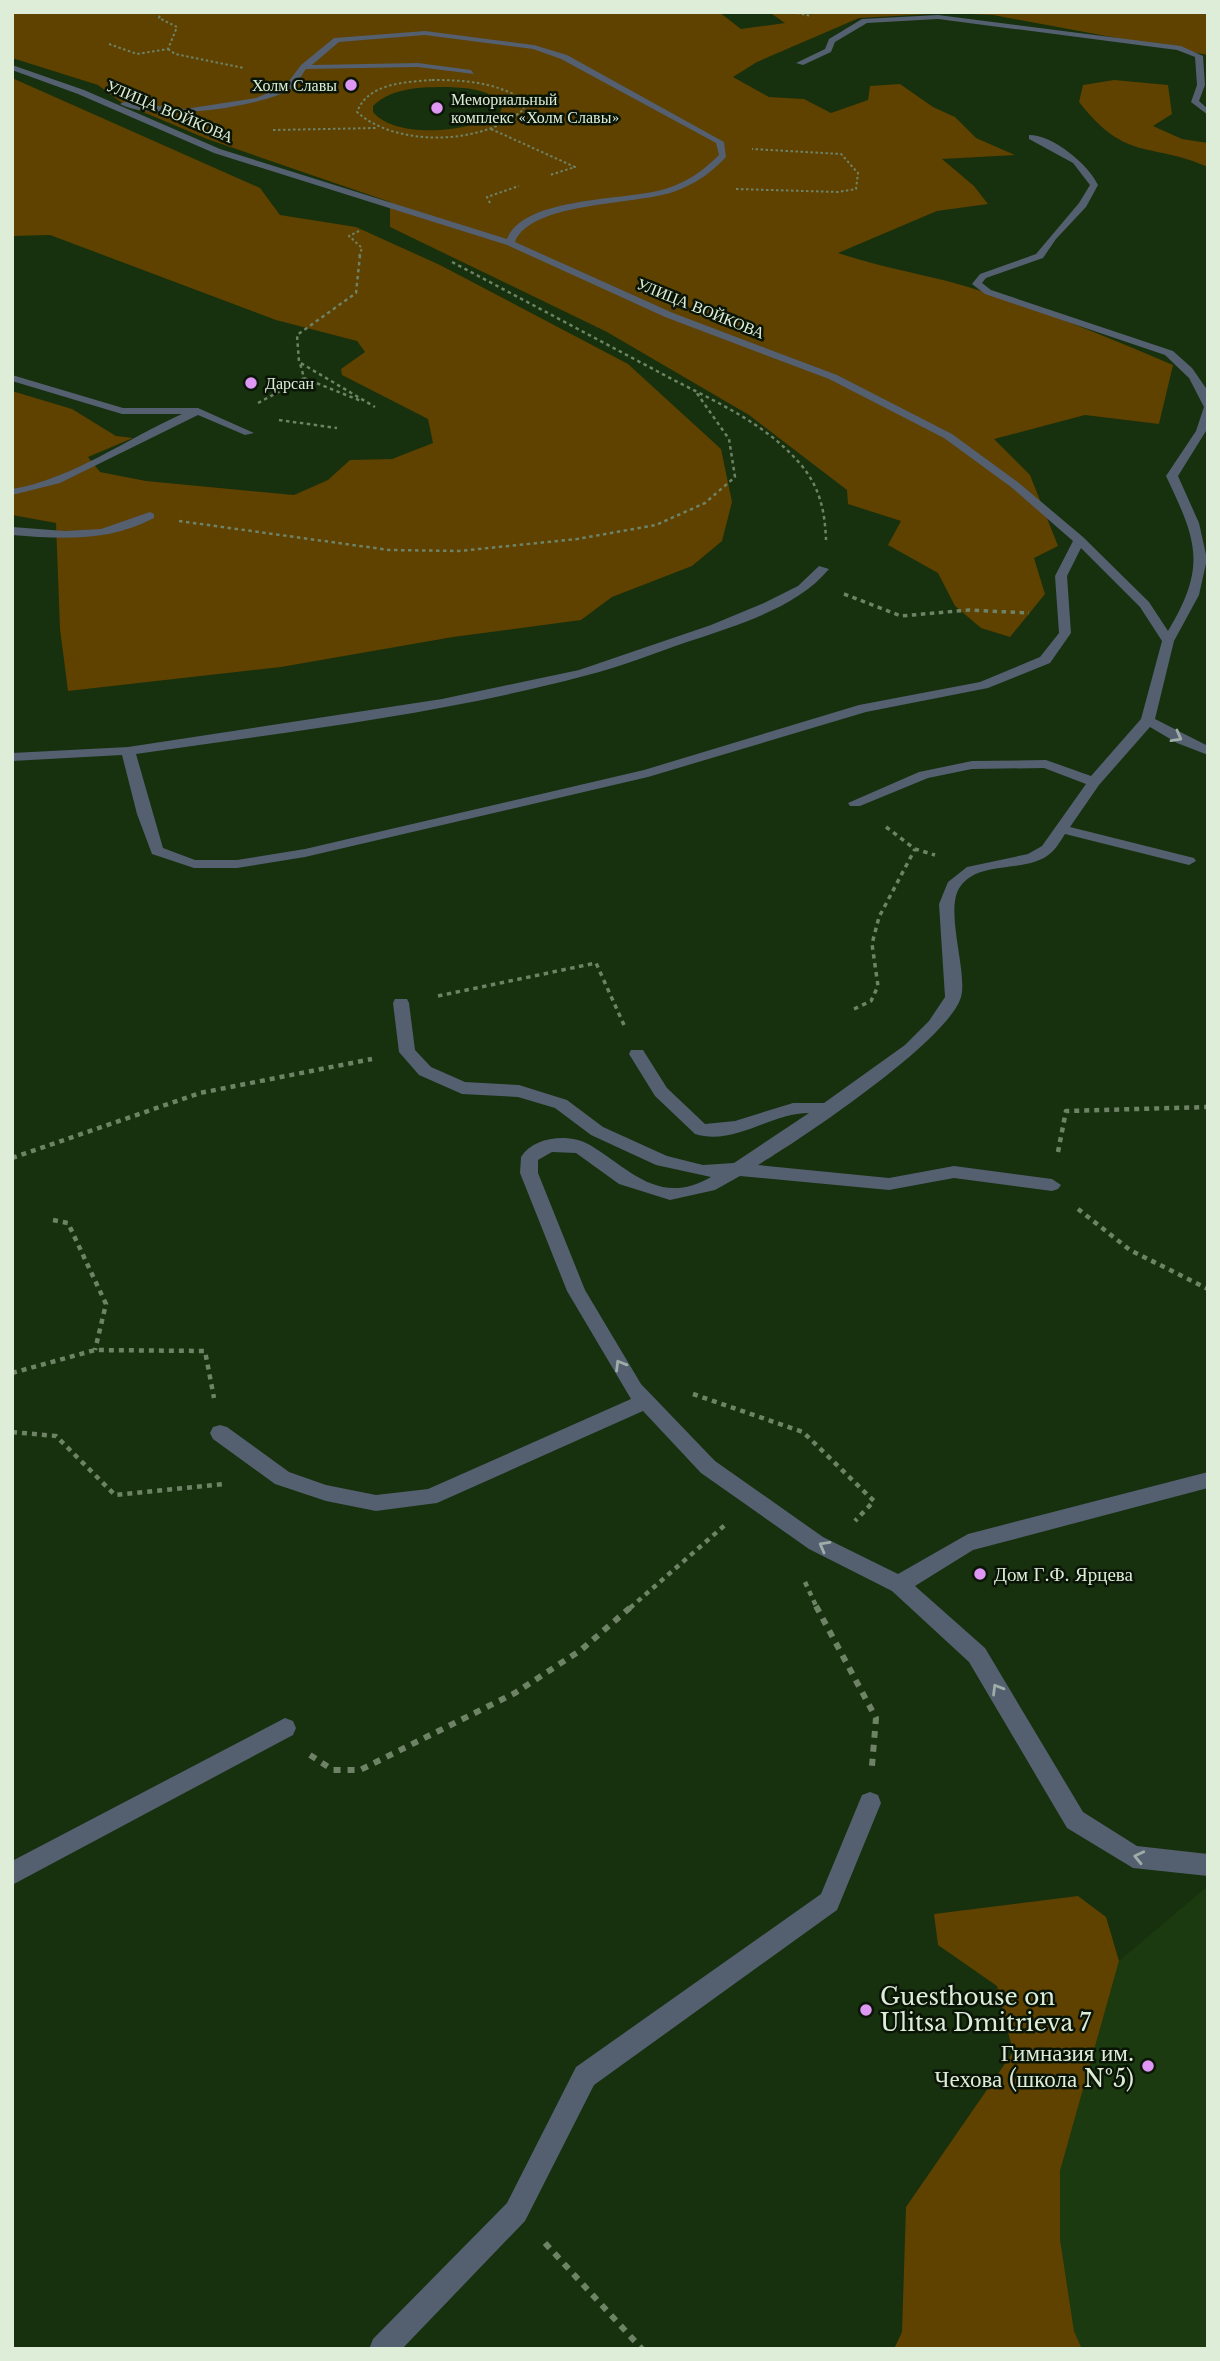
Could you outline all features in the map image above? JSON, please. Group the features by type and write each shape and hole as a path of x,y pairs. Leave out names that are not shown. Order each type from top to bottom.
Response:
{"street":[{"path":"800,62 828,50 832,41 865,21 939,17 991,23 1178,48 1199,56 1200,85 1195,102 1208,113"},
{"path":"96,99 152,110 208,110 258,100 289,87 304,67 337,40 439,34 534,47 564,57 720,142 723,155 715,166 687,184 667,191 574,205 541,215 517,227 510,243"},
{"path":"304,67 418,65 471,72"},
{"name":"УЛИЦА ВОЙКОВА","path":"12,67 96,99 217,151 510,243 668,316 832,377 948,436 1015,485 1079,540 1145,605 1168,641"},
{"path":"1032,137 1088,170 1094,185 1086,204 1050,237 1040,256 983,276 977,284 988,292 1169,353 1190,368 1201,386 1208,408 1201,431 1172,476 1198,528 1203,565 1193,601 1168,641 1148,720 1094,782 1042,854 972,870 953,885 947,904 953,998 935,1025 911,1049 827,1109 709,1186 670,1194 643,1188 625,1180 582,1148 574,1146 548,1146 530,1157 529,1173 576,1291 635,1389 708,1467 816,1542 899,1586 977,1655 1076,1820 1133,1857 1208,1866"},
{"path":"12,378 122,411 198,411 249,433"},
{"path":"12,492 29,490 62,478 156,429 198,411"},
{"path":"12,531 63,535 97,533 136,524 150,516"},
{"path":"128,751 144,814 158,851 194,864 237,864 306,853 648,773 864,708 983,685 1045,660 1065,633 1061,576 1079,540"},
{"path":"12,757 128,751 442,703 582,673 715,628 768,606 802,589 824,569"},
{"path":"1148,720 1182,740 1208,751"},
{"path":"855,803 924,775 971,765 1046,764 1094,782"},
{"path":"1061,829 1189,861"},
{"path":"401,1003 407,1052 425,1071 462,1088 519,1091 561,1104 597,1131 662,1161 703,1171 737,1169 889,1184 954,1172 1052,1185"},
{"path":"637,1054 661,1092 701,1130 724,1130 772,1112 809,1105 827,1109"},
{"path":"220,1433 282,1478 326,1493 376,1503 430,1497 646,1401"},
{"path":"899,1586 968,1543 1208,1480"},
{"path":"12,1874 285,1728"},
{"path":"383,2349 516,2212 585,2077 829,1902 870,1803"}],"path":[{"path":"161,12 159,18 177,27 168,49"},
{"path":"109,44 137,54 168,49 188,57 241,68 304,67"},
{"path":"208,110 231,125 268,130 380,128 430,135 491,129 520,115 524,109 519,97 499,87 450,80 398,85 363,99 357,111 368,123 380,128"},
{"path":"491,129 575,167 553,174"},
{"path":"687,184 753,190 856,189 858,173 841,154 784,149 723,149"},
{"path":"304,378 299,362 297,335 356,293 362,248 349,236 365,228"},
{"path":"299,362 375,407 304,378"},
{"path":"198,411 246,410 304,378"},
{"path":"150,516 389,551 459,551 577,539 656,525 705,503 735,477 729,439 695,392 736,410 791,453 817,484 828,526 824,569"},
{"path":"269,416 337,428"},
{"path":"810,582 901,616 914,611 929,612 968,607 1065,616"},
{"path":"855,803 915,849 940,857"},
{"path":"854,1009 871,1001 878,986 872,944 877,926 915,849"},
{"path":"401,1003 596,963 637,1054"},
{"path":"12,1158 200,1093 407,1052"},
{"path":"1066,1111 1208,1107"},
{"path":"1085,1217 1130,1250 1208,1289"},
{"path":"53,1220 68,1223 106,1304 95,1350"},
{"path":"12,1373 95,1350 205,1351 220,1433"},
{"path":"684,1385 692,1394 803,1432 874,1501"},
{"path":"12,1432 56,1436 115,1495 282,1478"},
{"path":"285,1728 321,1767 340,1774 360,1770 516,1693 581,1650 755,1500"},
{"path":"802,1575 830,1636 876,1718 870,1803"},
{"path":"516,2212 642,2349"}],"shaded area":[{"path":"12,12 719,12 741,29 785,23 769,12 1208,12 1208,55 993,15 947,13 859,18 757,62 733,77 769,97 804,99 831,113 868,100 870,86 900,84 933,107 955,117 976,138 1015,155 942,159 974,186 988,204 937,211 838,253 947,281 1004,299 1061,319 1173,365 1159,424 1085,415 994,439 1030,475 1058,546 1034,558 1045,594 1010,637 981,628 955,606 938,573 888,545 901,521 848,504 847,490 749,415 607,332 390,227 390,202 207,139 122,103 98,85 12,58","holes":["455,87 491,95 502,104 501,111 489,119 473,124 436,130 399,127 384,121 373,112 373,106 398,92 418,88"]},
{"path":"12,78 260,188 280,215 356,227 440,265 628,364 721,449 732,502 722,541 692,566 612,597 581,620 453,637 281,667 68,691 60,629 56,523 12,515 12,391 72,409 116,436 133,438 88,457 100,472 146,481 294,495 328,480 350,460 392,459 433,443 428,419 342,375 341,369 365,352 357,341 276,320 50,235 12,236"},
{"path":"1114,80 1168,85 1172,114 1153,126 1182,139 1208,143 1208,167 1125,143 1096,121 1079,102 1083,85"},
{"name":"Гимназия им. Чехова (школа №5)","path":"1208,1886 1208,2349 1082,2349 1074,2331 1060,2239 1060,2171 1119,1961"},
{"path":"1078,1896 1106,1917 1119,1961 1060,2171 1060,2239 1074,2331 1082,2349 894,2349 902,2332 906,2207 1013,2052 997,1986 938,1945 934,1914"}],"place":[{"name":"Холм Славы","path":"351,85"},
{"name":"Мемориальный комплекс «Холм Славы»","path":"437,108"},
{"name":"Дарсан","path":"251,383"},
{"name":"Дом Г.Ф. Ярцева","path":"980,1574"},
{"name":"Guesthouse on Ulitsa Dmitrieva 7","path":"866,2010"},
{"name":"Гимназия им. Чехова (школа №5)","path":"1148,2066"}]}
